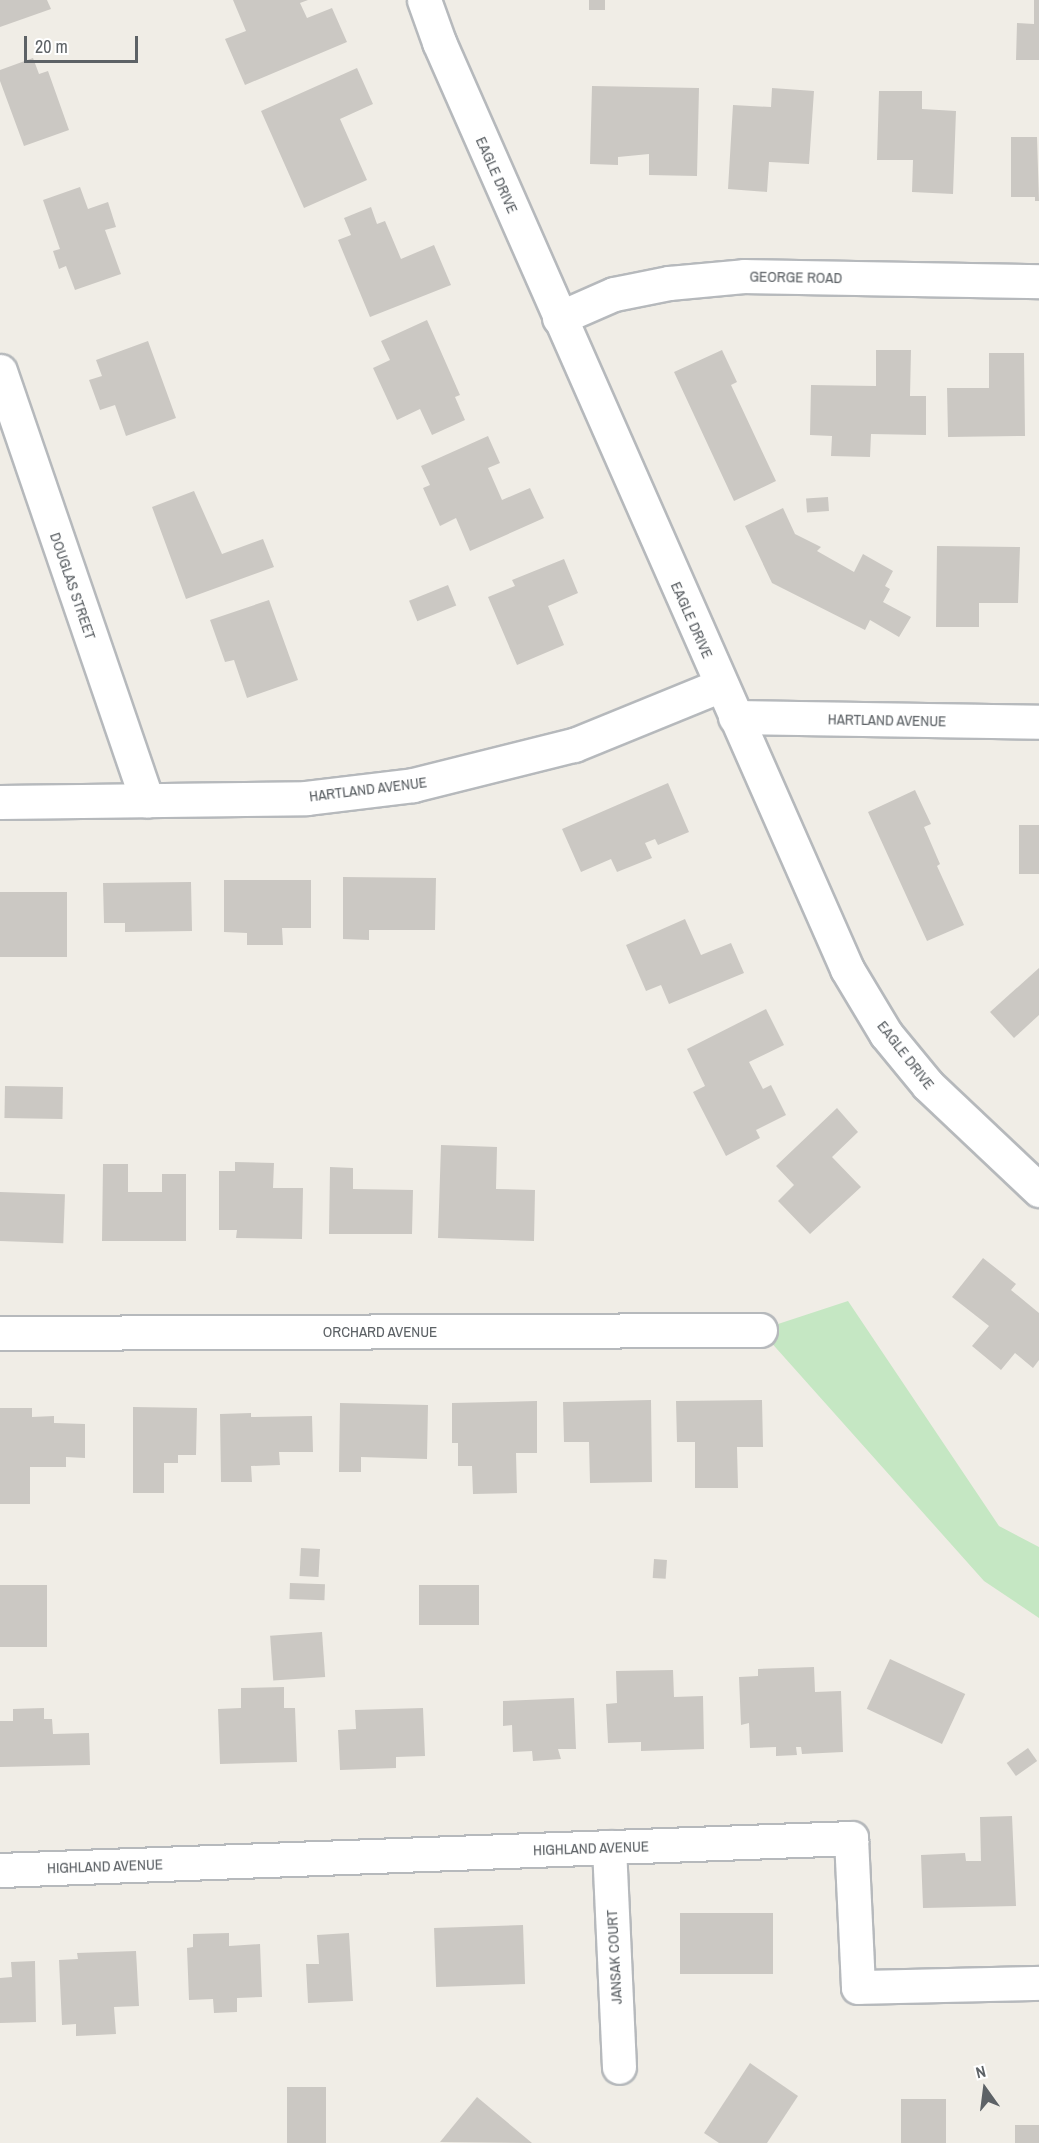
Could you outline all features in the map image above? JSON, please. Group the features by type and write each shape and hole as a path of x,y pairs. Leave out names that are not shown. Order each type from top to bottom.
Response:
{"street":[{"name":"EAGLE DRIVE","path":"424,0 439,42 559,318 847,969 886,1034 928,1085 1039,1190"},
{"name":"GEORGE ROAD","path":"559,318 614,294 669,283 744,276 1039,281"},
{"name":"DOUGLAS STREET","path":"0,371 147,801"},
{"name":"HARTLAND AVENUE","path":"0,802 306,798 413,785 574,745 721,685"},
{"name":"HARTLAND AVENUE","path":"735,717 1039,722"},
{"name":"ORCHARD AVENUE","path":"0,1333 760,1330"},
{"name":"HIGHLAND AVENUE","path":"0,1870 851,1838 858,1987 1039,1983"},
{"name":"JANSAK COURT","path":"609,1847 619,2067"}],"green space":[{"path":"848,1301 999,1526 1039,1547 1039,1618 984,1581 760,1330"}],"building":[{"path":"0,0 47,0 51,9 0,27"},
{"path":"233,0 308,0 300,3 307,18 332,8 347,42 245,85 225,39 246,31"},
{"path":"589,0 605,0 605,10 589,10"},
{"path":"1034,0 1039,0 1039,60 1016,60 1017,23 1034,24"},
{"path":"33,58 39,74 48,71 69,130 24,146 0,81 0,70"},
{"path":"357,68 373,104 340,119 367,180 304,208 261,111"},
{"path":"592,86 699,88 697,176 649,175 649,154 618,157 618,165 590,164"},
{"path":"772,88 814,91 809,164 769,162 767,192 728,189 733,105 771,107"},
{"path":"879,91 922,91 922,109 956,111 953,194 912,192 913,160 877,160"},
{"path":"1011,137 1037,137 1039,201 1035,201 1035,197 1011,197"},
{"path":"80,187 88,209 108,202 116,227 105,230 121,274 75,290 66,266 59,269 53,251 60,249 43,200"},
{"path":"371,207 377,224 385,221 401,259 434,245 451,285 370,317 338,240 351,235 344,218"},
{"path":"427,320 460,395 455,397 465,420 432,435 420,409 397,420 373,368 390,360 381,341"},
{"path":"148,341 176,418 126,436 115,405 100,410 89,380 102,376 96,360"},
{"path":"722,350 737,382 731,385 776,481 734,501 674,372"},
{"path":"876,350 911,350 910,396 926,396 926,435 871,434 870,457 831,456 832,436 810,435 811,385 876,386"},
{"path":"989,353 1024,353 1025,436 948,437 947,388 989,388"},
{"path":"488,436 500,463 488,468 502,500 530,488 544,518 470,551 456,518 440,526 423,488 430,485 421,466"},
{"path":"194,491 222,554 263,539 274,567 186,599 152,507"},
{"path":"828,497 829,511 807,513 806,499"},
{"path":"783,508 795,534 821,547 817,551 854,572 863,554 893,571 885,586 890,589 883,602 911,617 899,637 870,620 865,630 772,583 745,526"},
{"path":"937,546 1020,547 1018,603 979,603 979,627 936,627"},
{"path":"564,559 578,593 548,606 564,645 517,665 488,597 515,586 512,580"},
{"path":"448,585 456,605 417,621 409,601"},
{"path":"269,600 298,680 247,698 234,660 225,662 210,620"},
{"path":"668,783 689,832 658,845 655,839 645,843 652,858 617,872 611,859 581,872 562,829"},
{"path":"915,790 931,824 924,827 940,864 937,866 964,925 927,941 868,812"},
{"path":"1019,825 1039,825 1039,874 1019,874"},
{"path":"343,877 436,878 435,930 369,930 369,940 343,939"},
{"path":"224,880 311,880 311,928 282,928 283,945 247,945 247,933 224,932"},
{"path":"191,882 192,931 125,932 125,923 104,923 103,883"},
{"path":"0,892 67,892 67,957 0,957"},
{"path":"685,919 701,955 731,943 744,973 669,1004 661,985 646,991 626,945"},
{"path":"1039,968 1039,1015 1014,1038 990,1012"},
{"path":"766,1009 784,1045 749,1062 763,1089 771,1085 786,1115 756,1130 760,1138 726,1156 693,1092 705,1086 687,1049"},
{"path":"5,1086 63,1087 62,1119 4,1118"},
{"path":"837,1108 858,1132 832,1157 861,1187 810,1234 778,1201 794,1185 776,1166"},
{"path":"441,1145 497,1147 496,1189 535,1190 534,1241 438,1238"},
{"path":"235,1162 274,1163 273,1188 303,1188 302,1239 236,1238 237,1230 219,1230 219,1171 235,1171"},
{"path":"103,1164 128,1164 128,1192 162,1192 162,1174 186,1174 186,1241 102,1241"},
{"path":"330,1167 353,1168 353,1189 413,1190 412,1234 329,1234"},
{"path":"0,1192 65,1194 63,1243 0,1241"},
{"path":"983,1258 1016,1284 1011,1290 1039,1313 1039,1360 1033,1368 1015,1353 1001,1370 972,1346 989,1326 952,1297"},
{"path":"651,1400 652,1482 590,1483 589,1442 564,1442 563,1402"},
{"path":"762,1400 763,1447 737,1447 738,1488 695,1488 695,1442 677,1442 676,1401"},
{"path":"537,1401 537,1453 516,1453 517,1493 473,1494 472,1466 458,1466 458,1443 452,1443 452,1403"},
{"path":"340,1403 428,1405 427,1459 361,1457 361,1472 339,1472"},
{"path":"133,1407 197,1408 196,1455 178,1455 178,1463 164,1463 164,1493 133,1493"},
{"path":"0,1408 32,1408 32,1417 54,1416 54,1423 85,1424 85,1458 66,1457 66,1467 30,1467 30,1504 0,1504"},
{"path":"251,1413 251,1417 312,1416 313,1452 279,1452 280,1465 251,1466 252,1482 221,1482 220,1414"},
{"path":"301,1548 320,1549 319,1577 300,1576"},
{"path":"654,1559 667,1560 666,1579 653,1578"},
{"path":"290,1583 325,1584 324,1600 289,1599"},
{"path":"0,1585 47,1585 47,1647 0,1647"},
{"path":"419,1585 479,1585 479,1625 419,1625"},
{"path":"322,1632 325,1677 273,1681 270,1636"},
{"path":"890,1659 965,1694 942,1744 867,1709"},
{"path":"814,1667 815,1692 841,1691 843,1752 802,1754 801,1747 796,1747 797,1755 776,1756 776,1747 750,1748 749,1723 741,1725 739,1677 758,1676 758,1669"},
{"path":"673,1670 674,1697 703,1696 704,1749 641,1751 641,1742 608,1743 606,1704 617,1703 616,1671"},
{"path":"284,1687 284,1708 295,1708 297,1762 220,1764 218,1709 241,1708 241,1688"},
{"path":"574,1698 576,1749 558,1749 561,1759 533,1761 532,1751 513,1752 512,1725 503,1726 503,1701"},
{"path":"44,1708 44,1719 52,1719 53,1734 89,1733 90,1765 0,1767 0,1721 13,1721 13,1709"},
{"path":"423,1708 425,1756 396,1757 396,1768 340,1770 338,1730 356,1729 355,1710"},
{"path":"1028,1748 1037,1761 1016,1776 1007,1763"},
{"path":"1012,1816 1016,1906 923,1908 921,1855 965,1853 966,1861 981,1861 980,1817"},
{"path":"680,1913 773,1913 773,1974 680,1974"},
{"path":"523,1925 525,1984 436,1987 434,1928"},
{"path":"229,1933 229,1946 260,1944 262,1997 237,1998 237,2012 214,2013 213,1999 189,2000 187,1948 193,1947 193,1934"},
{"path":"349,1933 353,2001 308,2003 306,1964 319,1964 317,1935"},
{"path":"136,1951 139,2006 114,2007 116,2034 76,2036 76,2024 62,2025 59,1960 78,1959 77,1953"},
{"path":"35,1961 36,2022 0,2023 0,1978 12,1977 11,1962"},
{"path":"750,2063 798,2096 767,2143 719,2143 704,2133"},
{"path":"287,2087 326,2087 326,2143 287,2143"},
{"path":"477,2097 532,2143 440,2142"},
{"path":"901,2099 946,2099 946,2143 901,2143"},
{"path":"1015,2125 1039,2125 1039,2143 1015,2143"}]}
